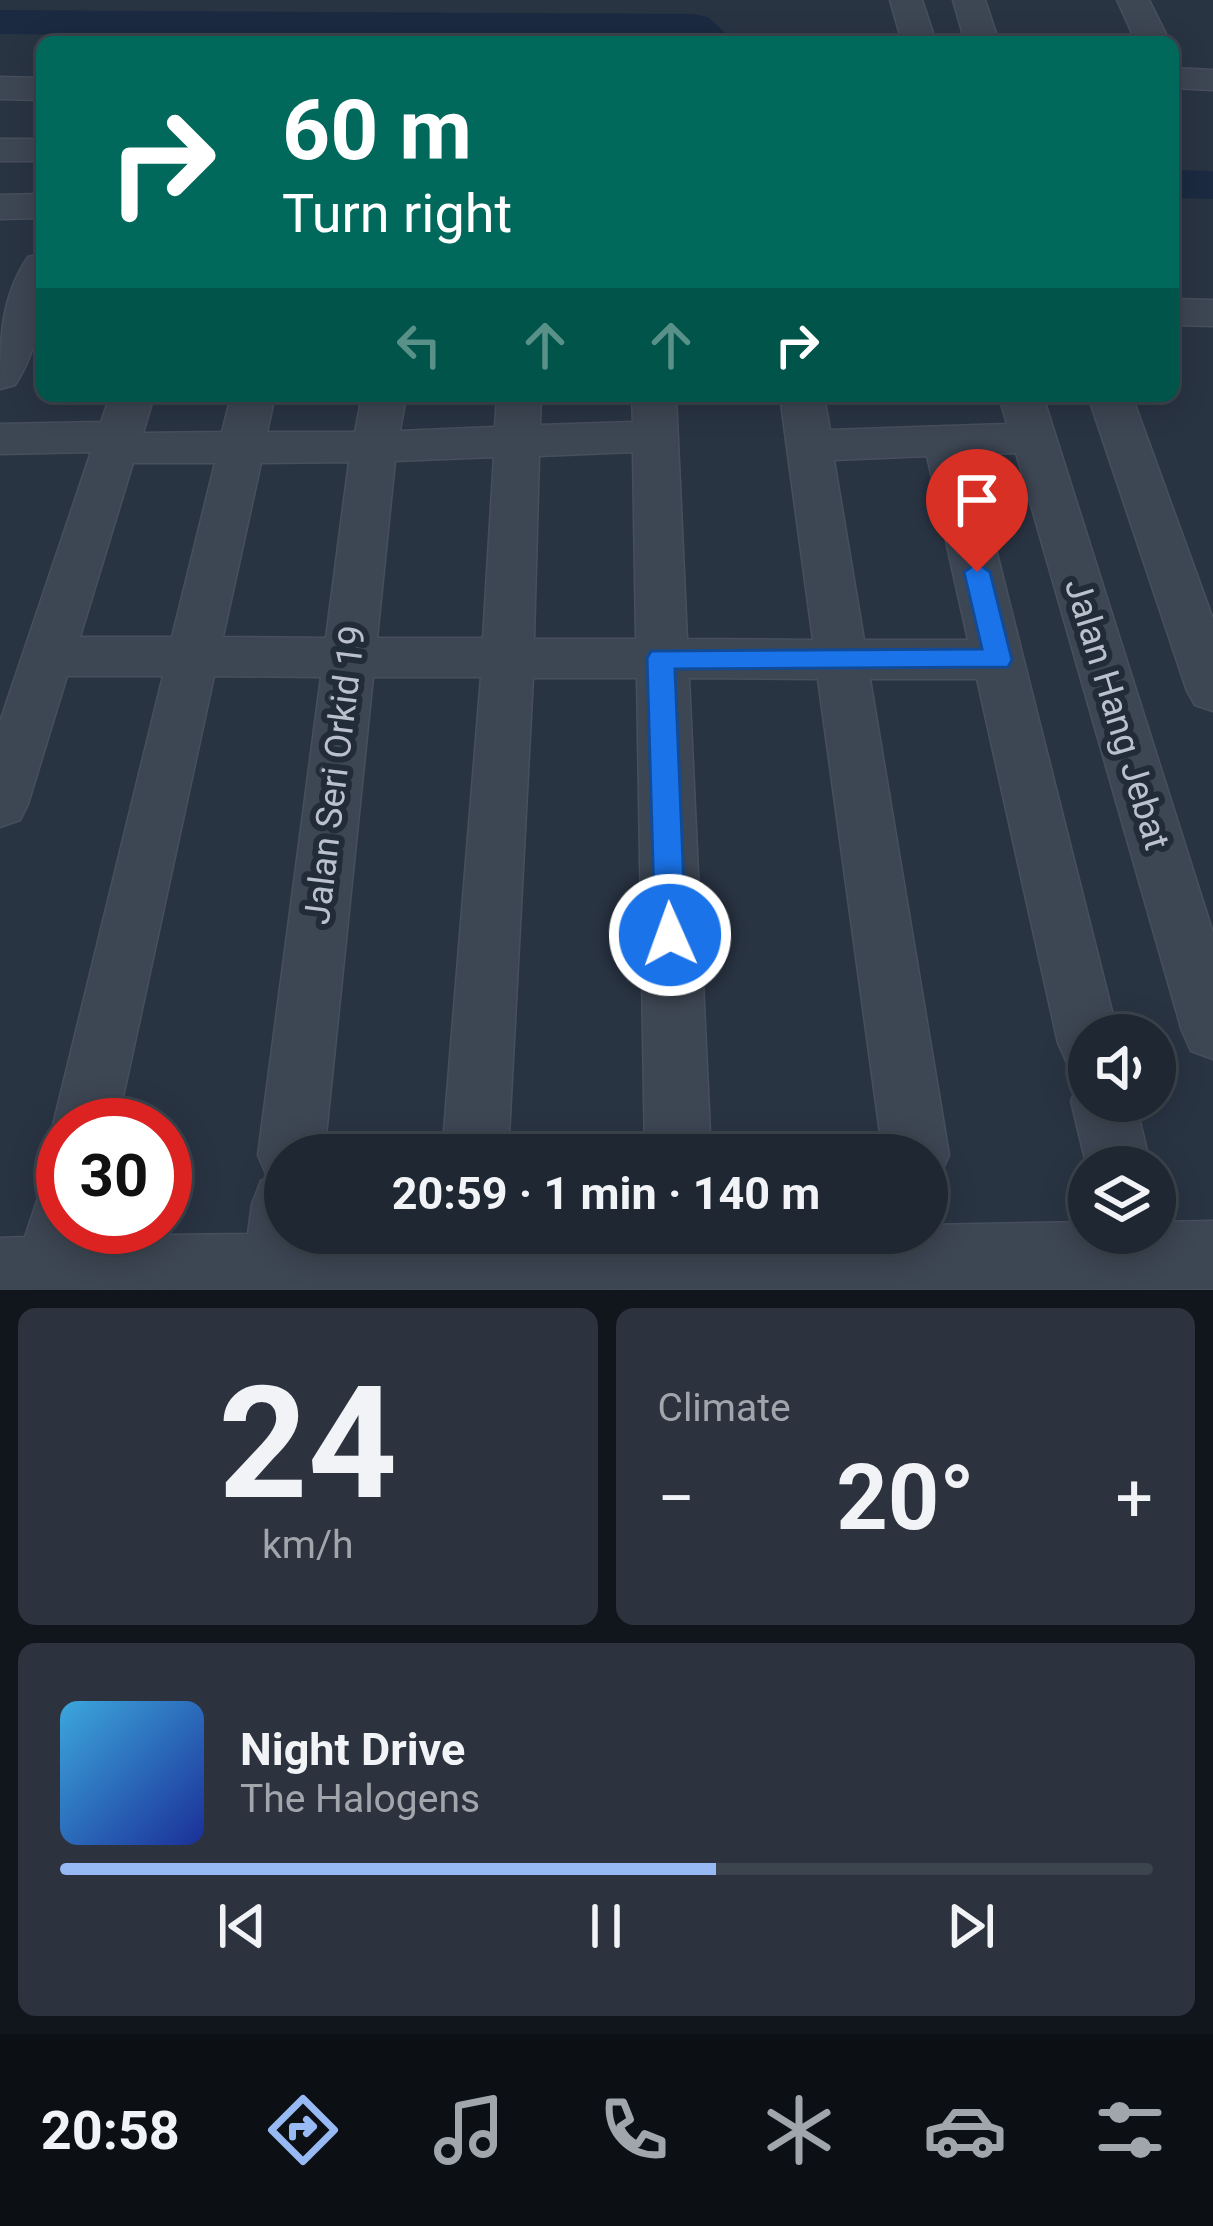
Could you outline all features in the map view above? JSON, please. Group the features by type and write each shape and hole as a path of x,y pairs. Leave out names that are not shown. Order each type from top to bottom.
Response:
{"street":[{"path":"906,0 917,36"},
{"path":"969,0 980,36"},
{"path":"1133,0 1150,36"},
{"path":"1179,78 1213,80"},
{"path":"0,88 36,89"},
{"path":"0,150 36,150"},
{"path":"0,207 36,206"},
{"path":"0,374 36,281"},
{"path":"1179,312 1213,314"},
{"path":"1112,402 1213,691"},
{"path":"0,439 248,421 654,416 677,1134"},
{"path":"913,1134 806,421 946,440 1028,417"},
{"name":"Jalan Hang Jebat","path":"1028,417 1213,1031"},
{"path":"476,1134 508,658 517,418"},
{"path":"91,1098 248,421"},
{"name":"Jalan Seri Orkid 19","path":"293,1134 379,422"},
{"path":"0,803 10,746 47,656 122,427"},
{"path":"946,440 1082,1014"},
{"path":"47,656 998,660"},
{"path":"192,1243 264,1237"},
{"path":"551,1254 681,1262 1213,1255"}],"waterway":[{"path":"0,22 693,26 706,36"},
{"path":"1179,184 1213,185"}],"route":[{"path":"670,935 661,658 998,660 977,572"}]}
